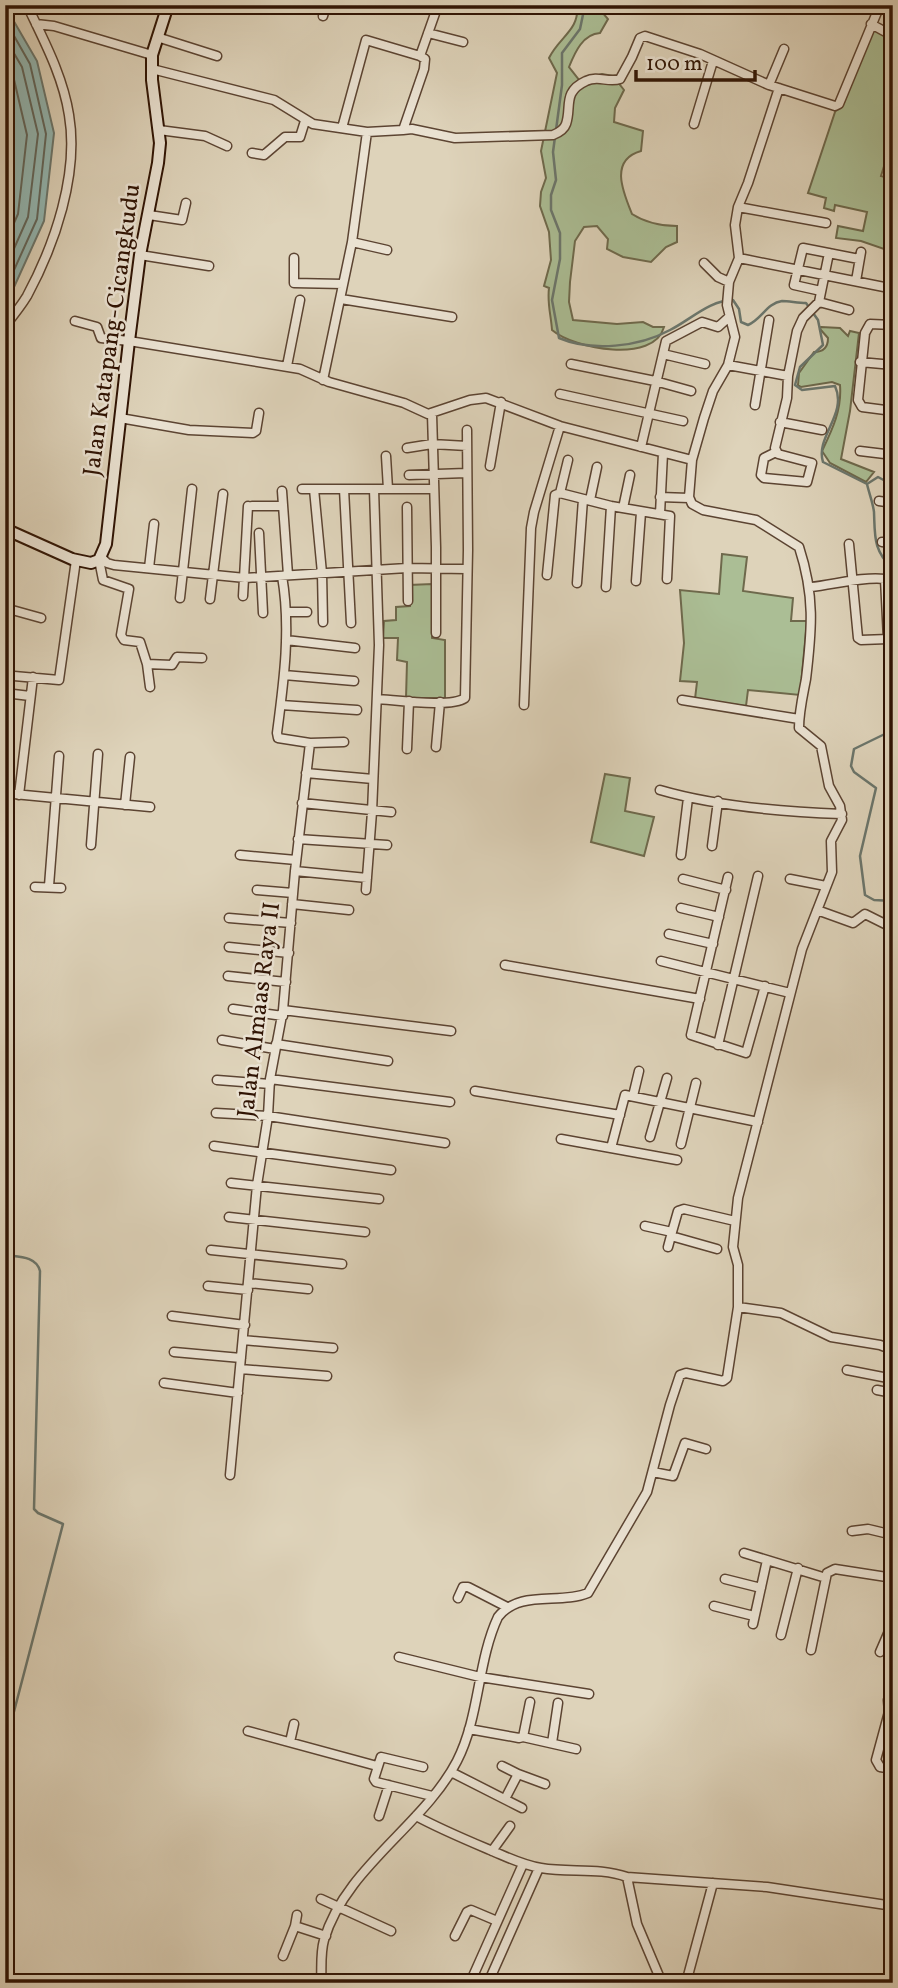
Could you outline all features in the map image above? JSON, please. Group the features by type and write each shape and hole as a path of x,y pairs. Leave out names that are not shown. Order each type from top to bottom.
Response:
{"street":[{"path":"5,326 26,298 48,247 61,206 71,157 71,130 64,92 54,61 27,5"},
{"name":"Jalan Katapang-Cicangkudu","path":"100,558 106,544 140,256 158,163 159,130 152,55 168,5"},
{"path":"323,16 327,5"},
{"path":"420,56 438,5"},
{"path":"152,69 274,100 305,121 342,128 367,132 412,130 455,138 553,135 561,131 566,124 568,100 572,92 587,80 620,79 642,37 700,54 769,85 830,105 839,104 880,5"},
{"path":"36,24 54,26 152,55"},
{"path":"871,24 893,36"},
{"path":"428,33 463,42"},
{"path":"157,37 217,55"},
{"path":"342,128 367,40 420,56 425,60 403,130"},
{"path":"769,85 784,49"},
{"path":"694,124 713,61"},
{"path":"321,1983 321,1957 326,1936 340,1908 358,1879 416,1816 451,1772 469,1728 494,1625 507,1608 526,1600 588,1593 642,1503 680,1375 686,1373 726,1380 738,1307 738,1265 733,1247 735,1221 790,993 833,862 831,841 840,825 842,814 829,786 821,746 799,728 811,634 811,587 797,544 756,520 703,510 692,504 689,498 692,460 713,391 728,365 735,337 728,301 729,282 739,258 735,225 738,206 757,159 779,88"},
{"path":"252,153 264,155 285,137 300,137 305,121"},
{"path":"159,130 205,136 227,146"},
{"path":"323,380 352,242 367,132"},
{"path":"149,215 182,220 186,203"},
{"path":"738,206 826,223"},
{"path":"352,242 387,250"},
{"path":"791,295 804,244 829,253 860,255 856,281"},
{"path":"776,452 780,422 788,398 788,376 797,331 806,314 817,304 829,253"},
{"path":"140,256 209,266"},
{"path":"294,258 293,283 343,284"},
{"path":"739,258 889,288"},
{"path":"704,263 718,277 729,282"},
{"path":"794,285 821,291"},
{"path":"341,299 452,317"},
{"path":"287,366 300,300"},
{"path":"817,304 849,310"},
{"path":"641,447 666,341 702,322 718,327 729,317"},
{"path":"755,405 769,320"},
{"path":"75,321 97,327 101,338 287,366 432,414 480,398 501,402 560,426 692,460"},
{"path":"893,325 870,324 865,333 858,400 862,407 893,411"},
{"path":"663,354 705,364"},
{"path":"860,362 893,365"},
{"path":"571,364 691,391"},
{"path":"728,365 788,376"},
{"path":"560,394 683,421"},
{"path":"490,466 501,402"},
{"path":"120,418 189,430 253,433 256,431 259,413"},
{"path":"432,414 436,633"},
{"path":"780,422 822,430"},
{"path":"524,705 531,528 560,426"},
{"path":"377,699 440,702 460,701 465,698 467,430"},
{"path":"407,448 432,444 467,446"},
{"path":"860,451 893,455"},
{"path":"776,452 812,463 807,482 764,478 761,475 764,458 776,452"},
{"path":"660,514 663,453"},
{"path":"386,456 388,489"},
{"path":"560,493 568,460"},
{"path":"577,583 587,499 597,467"},
{"path":"892,474 893,468"},
{"path":"409,475 466,473"},
{"path":"623,508 630,475"},
{"path":"180,598 192,489"},
{"path":"302,489 434,489"},
{"path":"314,489 322,573 323,622"},
{"path":"344,489 351,623"},
{"path":"366,890 379,645 374,489"},
{"path":"282,491 287,612 278,738 310,743 344,743"},
{"path":"547,575 555,495 560,493 671,518 667,579"},
{"path":"210,599 223,494"},
{"path":"660,497 689,498"},
{"path":"879,501 893,503"},
{"path":"243,596 250,506 284,506"},
{"path":"606,587 611,506"},
{"path":"407,507 408,600"},
{"path":"636,581 641,512"},
{"path":"149,568 154,524"},
{"path":"5,529 76,561 91,563 100,558"},
{"path":"259,533 263,613"},
{"path":"882,542 893,543"},
{"path":"811,587 854,582 885,579 890,595 888,639 859,639 854,582 849,544"},
{"path":"100,558 114,565 245,578 407,568 467,569"},
{"path":"100,558 103,580 129,589 121,638 140,642 150,687"},
{"path":"14,676 59,680 76,561"},
{"path":"5,608 41,618"},
{"path":"287,612 307,612"},
{"path":"286,640 355,648"},
{"path":"147,664 172,665 177,657 202,658"},
{"path":"284,675 354,681"},
{"path":"33,677 16,794 150,807"},
{"path":"5,693 30,696"},
{"path":"682,700 799,719"},
{"path":"407,749 409,701"},
{"path":"436,747 440,702"},
{"path":"281,705 357,710"},
{"name":"Jalan Almaas Raya II","path":"230,1475 257,1185 275,1046 283,1013 298,839 310,743"},
{"path":"91,845 98,754"},
{"path":"49,886 59,756"},
{"path":"125,805 130,757"},
{"path":"306,773 373,779"},
{"path":"660,790 688,798 811,813 842,814"},
{"path":"681,855 688,798"},
{"path":"712,846 718,801"},
{"path":"302,803 391,812"},
{"path":"298,839 387,845"},
{"path":"240,855 296,860"},
{"path":"295,871 367,878"},
{"path":"718,1045 758,876"},
{"path":"729,877 691,1035 746,1053 765,986"},
{"path":"683,879 726,890"},
{"path":"790,879 826,886"},
{"path":"35,887 61,888"},
{"path":"257,890 293,893"},
{"path":"292,904 349,910"},
{"path":"681,908 719,917"},
{"path":"817,910 853,923 863,915 869,915 893,928"},
{"path":"229,918 291,923"},
{"path":"669,934 713,944"},
{"path":"229,947 289,953"},
{"path":"661,961 790,993"},
{"path":"505,965 700,999"},
{"path":"228,976 286,982"},
{"path":"233,1009 451,1031"},
{"path":"222,1040 388,1061"},
{"path":"633,1096 639,1071"},
{"path":"650,1137 667,1077"},
{"path":"217,1080 270,1082 450,1102"},
{"path":"681,1144 696,1083"},
{"path":"475,1091 620,1115"},
{"path":"611,1149 625,1095 758,1122"},
{"path":"216,1113 268,1116 445,1143"},
{"path":"561,1139 677,1160"},
{"path":"214,1146 391,1170"},
{"path":"231,1183 379,1199"},
{"path":"668,1247 678,1211 735,1221"},
{"path":"229,1217 365,1232"},
{"path":"645,1226 717,1249"},
{"path":"211,1250 341,1264"},
{"path":"208,1286 308,1289"},
{"path":"738,1307 781,1313 831,1337 880,1345 893,1350"},
{"path":"173,1316 245,1325"},
{"path":"243,1340 333,1348"},
{"path":"174,1352 241,1358"},
{"path":"240,1369 327,1376"},
{"path":"847,1370 893,1380"},
{"path":"164,1383 238,1393"},
{"path":"877,1390 893,1393"},
{"path":"653,1472 673,1476 685,1443 706,1449"},
{"path":"852,1531 868,1529 893,1535"},
{"path":"744,1553 826,1577"},
{"path":"714,1606 754,1620 767,1560"},
{"path":"781,1634 798,1568"},
{"path":"811,1650 827,1573 835,1569 893,1578"},
{"path":"725,1578 761,1588"},
{"path":"458,1598 463,1587 468,1587 507,1608"},
{"path":"880,1652 893,1622"},
{"path":"398,1657 481,1677 589,1694"},
{"path":"893,1692 888,1700 889,1723 876,1760 880,1767 893,1769"},
{"path":"523,1737 530,1702"},
{"path":"552,1743 558,1703"},
{"path":"290,1742 294,1724"},
{"path":"469,1728 576,1749"},
{"path":"248,1731 377,1766"},
{"path":"423,1767 381,1757 374,1774 376,1782 432,1796"},
{"path":"502,1766 545,1784"},
{"path":"451,1772 522,1808"},
{"path":"505,1799 518,1773"},
{"path":"379,1816 389,1785"},
{"path":"416,1816 504,1857 539,1868 576,1872 608,1871 626,1877 767,1887 893,1906"},
{"path":"494,1851 510,1826"},
{"path":"470,1983 523,1864"},
{"path":"488,1983 539,1868"},
{"path":"626,1877 638,1924 662,1983"},
{"path":"686,1983 713,1883"},
{"path":"321,1899 391,1931"},
{"path":"455,1936 467,1912 471,1910 497,1921"},
{"path":"283,1956 297,1915"},
{"path":"295,1926 326,1936"}],"green space":[{"path":"577,5 596,5 608,19 600,33 584,40 569,67 580,81 602,74 613,76 624,90 615,108 614,122 643,131 641,151 631,155 622,169 622,187 632,214 654,223 677,226 677,242 666,247 651,262 623,257 607,249 608,239 597,226 584,227 575,241 569,302 573,320 617,324 643,322 653,327 664,327 657,339 645,346 630,349 612,350 577,343 552,330 549,288 544,286 551,260 549,232 540,206 546,178 541,151 557,73 549,58 572,27"},
{"path":"871,28 893,40 893,137 881,176 893,179 890,216 893,217 893,247 884,249 861,241 836,238 838,226 863,231 867,212 835,205 834,211 824,208 826,198 808,193 835,112"},
{"path":"821,327 840,328 848,336 850,331 859,333 850,411 841,459 874,472 866,482 830,463 822,451 838,411 840,385 832,382 801,387 798,385 799,373 814,352 823,350 827,344 828,338"},
{"path":"722,554 747,557 743,591 793,598 791,621 807,621 800,695 748,690 746,706 695,699 697,682 680,681 684,643 680,590 719,594"},
{"path":"432,584 432,638 445,640 445,698 406,698 407,662 397,660 398,638 383,638 384,621 396,620 396,607 410,606 409,585"},
{"path":"605,774 630,778 625,811 654,817 644,856 591,842"}],"water":[{"path":"5,6 37,61 54,133 44,221 5,307"}],"waterway":[{"path":"556,130 562,85 562,53 580,29 585,5"},
{"path":"555,137 553,152 556,180 551,195 551,210 560,233 560,259 552,300 559,338 586,345 630,344 658,336 716,303 733,300 739,309 741,322 748,325 777,302 806,303 818,320 823,345 800,367 795,385 802,390 835,386 837,406 823,444 823,462 867,484 873,509 876,543 893,569"},
{"path":"867,484 878,477 891,484 893,481"},
{"path":"893,730 854,749 851,766 854,772 876,788 860,856 865,895 874,900 893,901"},
{"path":"5,1255 31,1260 40,1271 34,1509 63,1524 5,1746"}]}
